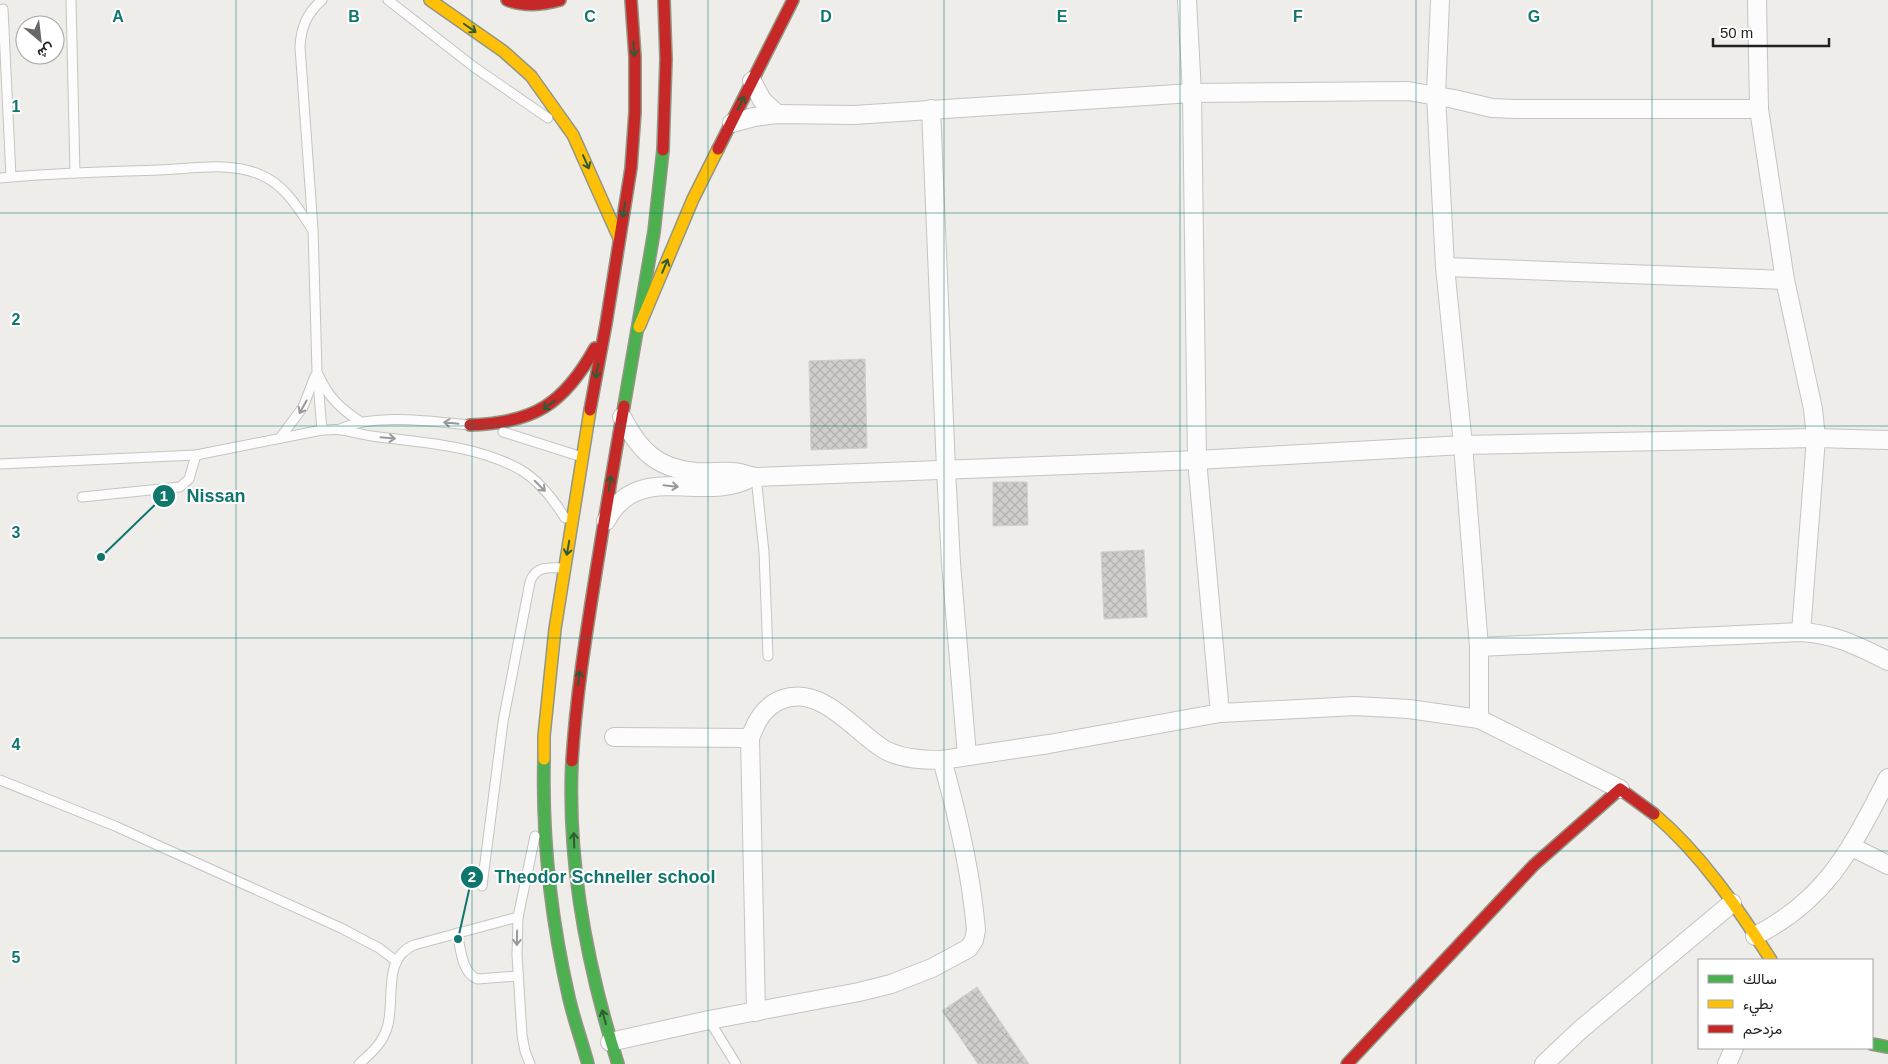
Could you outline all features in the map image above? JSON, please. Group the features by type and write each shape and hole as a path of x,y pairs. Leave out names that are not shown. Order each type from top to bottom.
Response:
{"main road":[{"path":"430,0 504,51 531,76 574,134 620,238"},
{"path":"507,0 536,5 560,0"},
{"path":"588,1064 569,1000 556,936 547,870 543,804 544,736 550,668 582,457 631,168 635,112 635,57 631,0"},
{"path":"618,1064 610,1042 594,981 582,919 575,857 572,794 574,731 580,668 604,526 605,463 622,417 639,327 661,182 667,82 664,0"},
{"path":"639,327 693,199 793,0"},
{"path":"470,425 500,424 515,421 537,413 548,406 567,390 588,363 606,324"},
{"path":"582,457 605,463"},
{"path":"1352,1063 1534,865 1620,789 1636,799 1671,828 1708,868 1769,959"},
{"path":"1873,1044 1888,1047"}],"street":[{"path":"1187,0 1192,92 1196,460 1220,713"},
{"path":"1440,0 1436,96 1445,267 1463,445 1479,647 1479,719"},
{"path":"1757,0 1759,109 1785,280 1812,409 1816,438 1801,632"},
{"path":"752,81 762,100 777,114"},
{"path":"732,123 754,117 777,114 854,115 1192,92 1408,92 1492,108 1515,109 1759,109"},
{"path":"931,110 951,563 967,756"},
{"path":"1445,267 1785,280"},
{"path":"622,417 637,444 662,463 694,472 738,472 754,477 1196,460 1463,445 1816,438 1888,440"},
{"path":"604,526 608,517 620,503 643,488 662,485 692,487 727,485 740,483 754,477"},
{"path":"1479,647 1801,632 1817,633 1848,641 1888,661"},
{"path":"756,1012 750,738 756,720 765,709 776,701 790,696 804,696 828,706 886,750 913,759 942,760 1049,744 1220,713 1355,706 1409,709 1479,719 1620,789"},
{"path":"614,737 750,738"},
{"path":"610,1042 709,1020 859,992 891,984 932,968 969,948 974,940 976,930 966,856 958,816 942,760"},
{"path":"1755,936 1777,925 1800,908 1824,886 1852,846 1888,778"},
{"path":"1852,846 1888,865"},
{"path":"1552,1060 1732,903"},
{"path":"1727,1064 1734,1049"}],"lane":[{"path":"71,0 75,173"},
{"path":"322,0 312,10 303,25 300,46 312,229 317,371 322,430"},
{"path":"388,0 474,67 574,134"},
{"path":"3,9 11,176"},
{"path":"0,178 75,173 236,167 249,170 269,180 289,196 312,229"},
{"path":"317,371 330,396 339,406 361,422"},
{"path":"280,438 303,407 317,371"},
{"path":"0,464 196,455 322,430 340,429 361,422 408,421 470,425 513,434 582,457"},
{"path":"340,429 370,436 442,445 486,456 505,463 522,471 537,483 562,512 572,528"},
{"path":"82,497 180,487 189,479 196,455"},
{"path":"754,477 764,552 768,656"},
{"path":"482,886 503,722 530,582 540,569 545,567 565,568"},
{"path":"0,780 115,826 332,924 360,937 396,961"},
{"path":"530,1064 522,1036 517,955 518,917 527,869 543,804"},
{"path":"359,1064 381,1041 387,1029 390,1017 393,969 396,961 408,947 518,917"},
{"path":"457,933 465,967 473,977 478,979 518,976"},
{"path":"709,1020 736,1064"}],"building":[{"path":"865,359 867,448 811,450 809,361"},
{"path":"993,482 1027,482 1028,525 993,526"},
{"path":"1144,550 1147,617 1104,619 1101,552"},
{"path":"977,987 1029,1064 978,1064 942,1011"}],"traffic: fast":[{"path":"624,406 654,232 663,150"},
{"path":"544,759 546,849 557,939 569,998 588,1064"},
{"path":"572,761 571,800 576,876 597,990 618,1064"},
{"path":"1873,1044 1888,1047"}],"traffic: slow":[{"path":"430,0 503,51 531,76 573,135 619,238"},
{"path":"639,327 693,199 718,149"},
{"path":"544,759 544,736 555,629 590,410"},
{"path":"1654,814 1688,847 1718,882 1770,959"}],"traffic: jam":[{"path":"507,0 520,4 547,3 560,0"},
{"path":"590,410 631,168 635,112 635,57 631,0"},
{"path":"663,150 666,59 664,0"},
{"path":"718,149 793,0"},
{"path":"470,425 512,420 530,415 545,407 571,383 595,348"},
{"path":"572,761 585,643 624,406"},
{"path":"1347,1064 1534,865 1620,789 1654,814"}],"place":[{"name":"Nissan","path":"101,557"},
{"name":"Theodor Schneller school","path":"458,939"}]}
